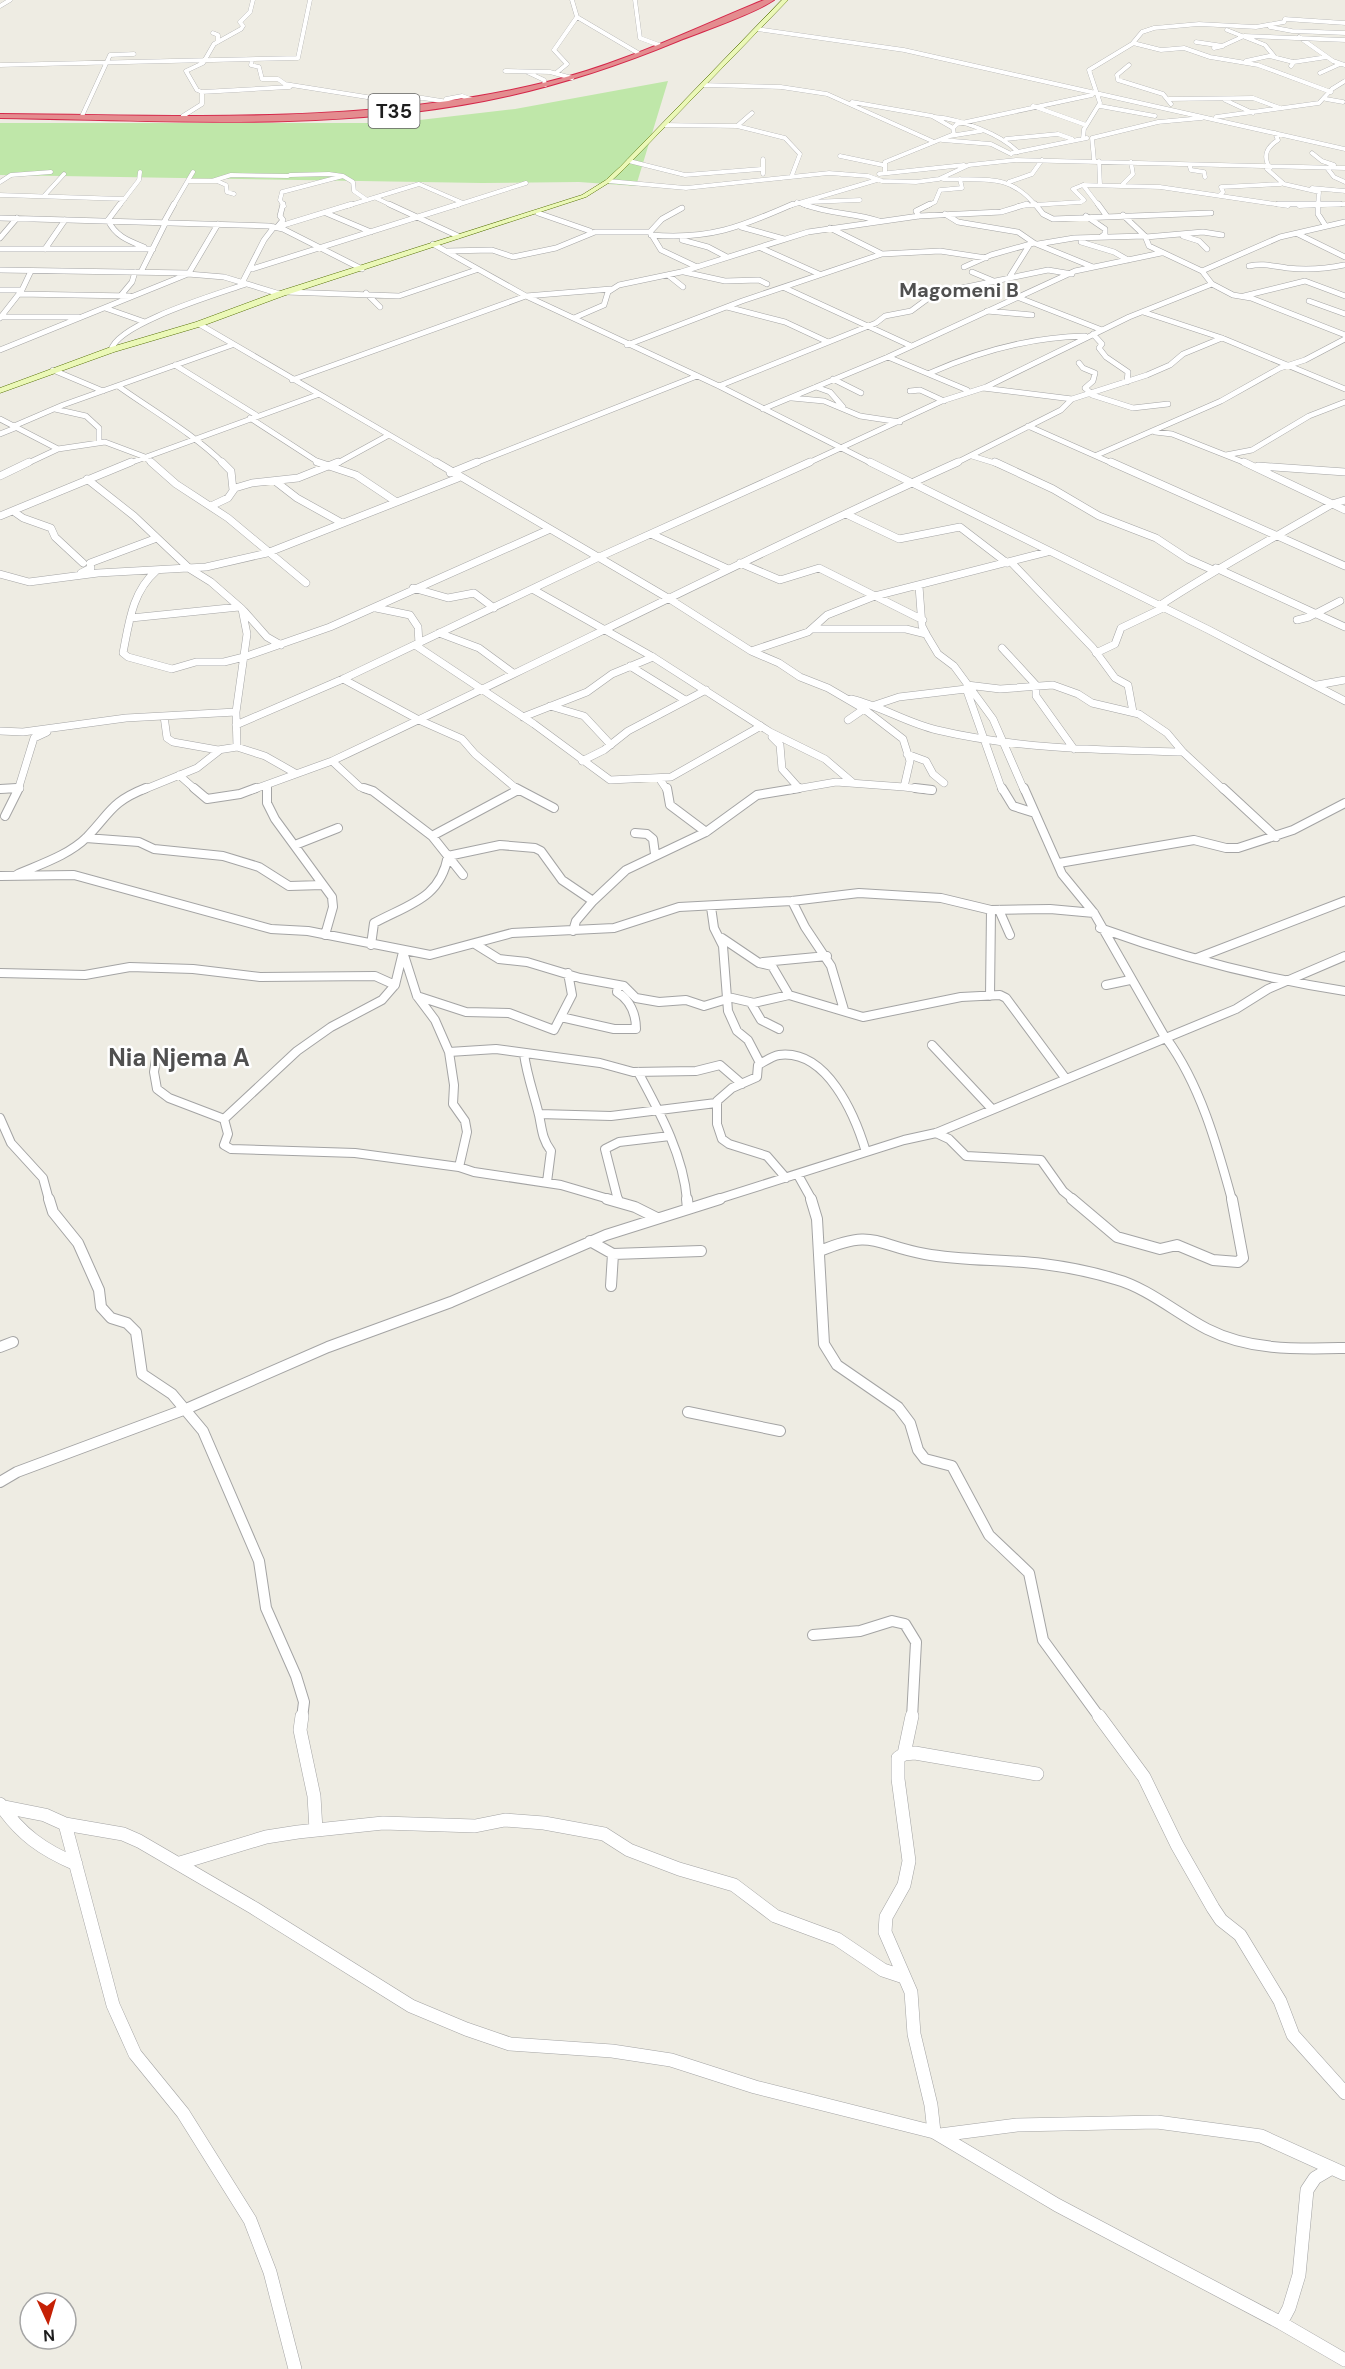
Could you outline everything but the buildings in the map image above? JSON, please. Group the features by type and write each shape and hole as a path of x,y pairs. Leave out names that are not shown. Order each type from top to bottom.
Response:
{"highway":[{"name":"T35","path":"0,116 293,116 388,111 454,103 572,78 638,54 770,0"}],"main road":[{"path":"0,391 111,350 199,324 283,293 572,201 608,181 785,0"}],"street":[{"path":"0,6 10,0"},
{"path":"253,0 250,12 240,22 242,28 212,46 203,61 186,71 197,90 202,92 302,86"},
{"path":"0,65 298,58 310,0"},
{"path":"572,0 574,13 578,17 638,54"},
{"path":"635,0 640,38 659,45"},
{"path":"527,71 531,76 545,83 567,64 554,50 578,17"},
{"path":"1204,27 1239,32 1284,22 1287,19 1345,23"},
{"path":"1319,20 1325,32"},
{"path":"1083,138 1086,125 1100,106 1089,70 1133,43 1142,32 1158,27 1199,24 1252,30"},
{"path":"1265,25 1294,31 1345,33"},
{"path":"757,29 785,31 904,50 1345,149"},
{"path":"1294,31 1300,38 1334,62 1343,64"},
{"path":"1239,32 1266,45 1274,56 1299,66"},
{"path":"213,33 218,35 218,42"},
{"path":"1339,33 1345,46"},
{"path":"1214,48 1244,36 1343,40"},
{"path":"1196,42 1222,45"},
{"path":"1133,43 1161,50 1184,48 1210,57 1258,65 1305,82 1333,89 1344,88"},
{"path":"123,50 143,56 137,63"},
{"path":"82,116 110,55 134,54"},
{"path":"1245,62 1274,56"},
{"path":"1283,70 1304,58 1327,57"},
{"path":"1334,62 1345,58"},
{"path":"252,60 251,64 259,67 262,79 278,79 285,84 373,98 410,98 454,103"},
{"path":"1320,73 1343,64"},
{"path":"1129,65 1117,75 1118,80 1169,99 1254,98 1282,109"},
{"path":"505,71 556,73 572,78"},
{"path":"1305,82 1311,80"},
{"path":"1011,154 1148,124 1314,105 1326,99 1333,89 1345,80"},
{"path":"703,85 782,87 825,94 892,125 934,140 991,144 1011,154 1016,160"},
{"path":"183,116 202,104 202,92"},
{"path":"953,128 964,122 1031,106 1098,94"},
{"path":"441,100 460,96 473,100"},
{"path":"388,111 410,98"},
{"path":"1169,99 1175,109"},
{"path":"1223,99 1254,113"},
{"path":"1326,99 1343,102"},
{"path":"846,102 964,122 981,131 1006,139 1058,134 1074,139"},
{"path":"1031,106 1056,114 1060,119 1086,125"},
{"path":"1100,106 1155,116"},
{"path":"1148,124 1155,116 1175,109"},
{"path":"737,126 752,112"},
{"path":"932,116 953,128"},
{"path":"664,125 737,126 787,139 800,154 792,175"},
{"path":"883,165 887,160 954,133 953,128"},
{"path":"947,136 981,131"},
{"path":"1275,133 1278,140 1268,146 1265,152 1268,168 1284,184 1307,189 1345,190"},
{"path":"1092,138 1100,184"},
{"path":"1006,139 1018,152"},
{"path":"1312,153 1323,162 1343,168"},
{"path":"840,156 883,165"},
{"path":"761,169 765,163 763,159"},
{"path":"608,181 686,188 792,175 829,173 868,176 1016,160 1097,160 1268,168 1343,168"},
{"path":"868,176 877,180 896,182 939,179 1009,182 1034,173 1042,160"},
{"path":"629,161 685,175 761,169"},
{"path":"1123,184 1133,174 1131,162"},
{"path":"1323,162 1324,168 1344,182"},
{"path":"883,165 885,173"},
{"path":"939,179 969,165"},
{"path":"1190,165 1190,169 1204,172 1205,177"},
{"path":"761,169 765,179"},
{"path":"0,182 11,175 51,172"},
{"path":"108,220 139,180 140,172"},
{"path":"122,294 138,272 193,172"},
{"path":"44,196 64,174"},
{"path":"212,181 231,175 343,176 353,182 354,191 367,200"},
{"path":"685,175 689,178 686,188"},
{"path":"111,350 112,344 121,334 145,322 244,284 264,237 283,220 280,217 284,206 280,200 282,192 343,176"},
{"path":"919,216 916,212 935,202 940,190 962,189 960,179"},
{"path":"675,238 741,227 798,201 877,180"},
{"path":"188,181 212,181 226,184 226,191 234,194"},
{"path":"1009,182 1024,191 1033,203 1052,219 1106,215 1211,213"},
{"path":"1320,190 1344,182"},
{"path":"252,269 526,183"},
{"path":"0,218 276,227 419,184 463,203"},
{"path":"1083,184 1106,215"},
{"path":"292,380 526,296 610,289 681,272 784,239 830,228 919,216 1003,212 1011,207 1033,203 1083,201 1073,189 1083,184 1123,184 1252,199 1262,195 1290,206 1345,201"},
{"path":"1220,195 1221,187 1243,184 1278,184 1283,191"},
{"path":"1243,184 1250,187 1252,199"},
{"path":"1261,184 1262,195"},
{"path":"1320,190 1345,201"},
{"path":"1320,190 1318,214 1324,225"},
{"path":"1337,190 1345,201"},
{"path":"0,195 125,199"},
{"path":"376,198 458,236"},
{"path":"798,201 860,200"},
{"path":"798,201 823,212 861,215 879,221"},
{"path":"651,234 663,218 682,208"},
{"path":"326,213 371,232"},
{"path":"538,213 581,230 651,234 675,238 710,248 727,257"},
{"path":"944,214 958,222 1015,232 1034,244 1093,267"},
{"path":"1098,455 1221,401 1286,366 1305,360 1345,337 1335,330 1251,298 1240,297 1212,284 1202,271 1148,245 1145,236 1123,215"},
{"path":"1086,216 1105,229 1105,234 1101,237"},
{"path":"0,238 17,218"},
{"path":"45,249 65,220"},
{"path":"108,220 110,226 126,240 151,249"},
{"path":"1202,271 1237,255 1248,255 1273,239 1345,222"},
{"path":"0,350 86,317 130,296 171,283 189,273 218,224"},
{"path":"276,227 324,248 362,269"},
{"path":"741,227 784,239"},
{"path":"830,228 882,254"},
{"path":"964,267 1034,244 1067,239 1183,235 1207,231 1222,235"},
{"path":"447,251 492,250 515,257 556,248 595,232"},
{"path":"651,234 661,250 697,267"},
{"path":"1298,234 1345,257"},
{"path":"1183,235 1199,241 1207,249"},
{"path":"1067,239 1106,249 1128,260"},
{"path":"433,244 526,296 718,386 1345,701"},
{"path":"1010,276 1034,244"},
{"path":"760,248 774,252 819,274"},
{"path":"0,249 151,249"},
{"path":"627,345 819,274 882,254 940,251 986,258"},
{"path":"763,410 888,357 983,311 1072,274 1093,267 1161,253"},
{"path":"1259,258 1345,296"},
{"path":"1249,266 1264,263 1282,267 1323,269 1345,265"},
{"path":"0,270 189,273 283,293 366,293 399,296 476,270"},
{"path":"718,386 866,327 884,317 911,311 938,293 996,282 1010,276 1048,270 1072,274"},
{"path":"0,318 20,292 31,271"},
{"path":"681,272 725,281 759,280 767,284"},
{"path":"972,272 996,282"},
{"path":"668,275 683,287"},
{"path":"1240,297 1299,281 1310,281"},
{"path":"983,388 1090,335 1212,284"},
{"path":"785,288 909,345"},
{"path":"574,318 604,305 610,289"},
{"path":"0,290 130,296"},
{"path":"366,293 380,307"},
{"path":"1017,297 1102,330"},
{"path":"1309,301 1345,314"},
{"path":"727,307 785,322 828,342"},
{"path":"105,308 145,322"},
{"path":"983,311 1032,315"},
{"path":"1141,312 1222,338 1345,389"},
{"path":"0,318 86,317"},
{"path":"199,324 458,478 668,598 751,651 864,709 901,736 910,763 904,787"},
{"path":"1335,330 1343,326"},
{"path":"930,373 970,354 1041,337 1090,335 1101,344 1099,348 1104,356 1128,372 1127,382"},
{"path":"236,726 343,679 597,558 900,422 926,406 944,401 967,390 983,388 1072,399 1127,382 1170,365 1184,354 1222,338"},
{"path":"0,435 56,409 232,345"},
{"path":"888,357 967,390"},
{"path":"1079,363 1083,368 1095,373 1093,381 1086,387 1091,394 1133,408 1168,405"},
{"path":"175,365 253,416 315,462 357,475 395,501"},
{"path":"53,370 103,392"},
{"path":"450,472 697,376"},
{"path":"833,379 861,393"},
{"path":"117,386 205,445 231,471 233,490"},
{"path":"816,387 830,392 843,407"},
{"path":"910,391 920,390 944,401"},
{"path":"0,516 87,479 253,416 317,395"},
{"path":"792,398 822,401 843,407 860,416 900,422"},
{"path":"179,775 205,799 240,794 332,761 481,691 513,673 740,563 972,456 1062,410 1072,399"},
{"path":"1224,456 1252,450 1310,416 1345,402"},
{"path":"56,409 90,418 99,428 99,442"},
{"path":"0,418 58,449"},
{"path":"1028,426 1345,566"},
{"path":"1153,432 1172,434 1253,466 1345,510"},
{"path":"211,506 228,498 233,490 252,483 297,478 332,466 387,436"},
{"path":"0,476 58,449 70,449 99,442 117,445 145,457 176,484 211,506 252,537 267,553 306,583"},
{"path":"972,456 987,459 1053,489 1099,516 1156,538 1188,559 1318,613 1345,627"},
{"path":"1253,466 1345,472"},
{"path":"0,574 25,582 77,576 190,569 267,553 458,478"},
{"path":"87,479 134,516 190,569 218,588 267,637 281,645"},
{"path":"275,481 297,498 342,523"},
{"path":"1096,652 1115,644 1120,628 1161,607 1215,569 1236,561 1332,504 1345,500"},
{"path":"13,511 23,518 51,528 55,537 84,563"},
{"path":"846,514 899,539 960,528 1009,562 1096,652 1115,678 1130,686 1133,712"},
{"path":"156,571 146,580 131,618 123,653 128,657 172,669 196,662 224,662 281,645 375,608 413,588 548,530"},
{"path":"651,534 728,569"},
{"path":"77,576 91,568 90,563 157,538"},
{"path":"812,629 827,615 875,596 1047,552"},
{"path":"740,563 780,580 819,568 923,620"},
{"path":"919,586 926,634 938,654 951,663 993,719 1065,878 1094,913 1100,928 1130,980 1187,1072 1236,1205 1244,1250 1243,1258 1238,1262 1213,1260 1177,1245 1160,1249 1117,1237 1063,1191 1041,1160 966,1156 949,1139 936,1134"},
{"path":"413,588 448,598 464,593 474,594 495,608"},
{"path":"534,590 653,657 759,727 780,743 782,769 798,787"},
{"path":"1297,620 1318,613 1340,601"},
{"path":"131,618 240,608"},
{"path":"237,747 236,712 247,634 240,608"},
{"path":"375,608 410,615 418,627 417,644"},
{"path":"751,651 812,629 906,629 926,634"},
{"path":"439,633 458,638 472,647 481,647 513,673"},
{"path":"417,644 610,780 675,775 759,727"},
{"path":"1002,648 1035,685 1036,696 1074,750"},
{"path":"523,717 587,692 612,674 653,657"},
{"path":"630,666 685,700"},
{"path":"343,679 419,720 462,739 475,754 518,790 554,808"},
{"path":"1317,685 1345,680"},
{"path":"875,705 899,697 967,687 990,689 1035,685 1059,687 1092,703 1133,712 1167,733 1183,752 1276,837"},
{"path":"967,687 982,738 1007,801 1035,813"},
{"path":"582,760 611,745 628,731 680,706 685,700 706,690"},
{"path":"843,697 875,705 935,729 1004,743 1074,750 1183,752"},
{"path":"549,706 567,709 584,717 611,745"},
{"path":"848,720 864,709"},
{"path":"0,731 23,732 126,718 236,712"},
{"path":"164,716 167,738 173,742 220,750 237,747 265,756 295,773"},
{"path":"759,727 825,759 852,782"},
{"path":"5,816 20,788 34,738 54,728"},
{"path":"23,732 34,738"},
{"path":"16,875 58,857 87,838 116,803 196,768 220,750"},
{"path":"907,754 925,760 933,774 944,783"},
{"path":"332,761 360,787 373,791 432,836 463,875"},
{"path":"659,778 666,785 670,804 706,832"},
{"path":"573,931 575,923 593,901 626,870 655,854 706,832 757,795 798,787 852,782 932,790"},
{"path":"267,785 267,803 332,897 333,906 325,935"},
{"path":"0,789 20,788"},
{"path":"432,836 518,790"},
{"path":"1059,863 1194,840 1230,849 1276,837 1345,803"},
{"path":"295,845 338,828"},
{"path":"635,833 647,834 653,838 655,854"},
{"path":"87,838 139,842 154,849 223,856 259,867 289,886 323,885"},
{"path":"448,856 500,845 535,848 541,851 562,880 593,901"},
{"path":"371,945 374,923 439,887 448,856"},
{"path":"0,876 74,875 271,929 325,935 403,952 437,955 515,932 614,928 679,907 792,901 859,893 897,893 941,898 995,910 1050,909 1094,913"},
{"path":"792,901 805,927 827,957 844,1010"},
{"path":"1197,958 1345,901"},
{"path":"711,907 714,928 722,938 749,954 759,963 772,966 789,995"},
{"path":"995,910 1010,935"},
{"path":"990,996 995,910"},
{"path":"1100,928 1145,946 1286,982 1345,991"},
{"path":"539,1114 611,1116 660,1112 716,1103 742,1084 757,1077 760,1063 748,1040 737,1031 728,1011 722,938"},
{"path":"475,944 496,958 533,963 579,978 627,987 635,997 656,1002 682,999 704,1006 727,998 751,1003 789,995 863,1017 957,998 990,996 1006,998 1066,1079"},
{"path":"224,1119 297,1051 331,1026 382,1000 394,985 403,952"},
{"path":"403,952 417,996 435,1020 449,1052 454,1085 453,1104 465,1121 467,1129 464,1154 459,1167"},
{"path":"0,1482 17,1472 186,1409 328,1347 451,1302 590,1241 904,1140 936,1134 1236,1009 1268,989 1345,956"},
{"path":"759,963 827,957"},
{"path":"0,973 85,975 130,967 193,969 260,977 375,976 394,985"},
{"path":"417,996 466,1012 509,1013 554,1030 572,995 568,973"},
{"path":"1106,985 1130,980"},
{"path":"561,1017 614,1029 636,1029 636,1019 623,996 617,992 618,985"},
{"path":"751,1003 761,1020 779,1029"},
{"path":"933,1045 948,1068 965,1081 992,1109"},
{"path":"449,1052 496,1048 524,1054 600,1063 623,1071 638,1072 696,1071 720,1065 742,1084"},
{"path":"760,1063 793,1053 829,1078 857,1122 866,1152"},
{"path":"524,1054 527,1080 539,1114 543,1141 551,1151 547,1182"},
{"path":"156,1059 153,1080 155,1086 166,1098 224,1119"},
{"path":"638,1072 660,1112 685,1174 688,1209"},
{"path":"716,1103 722,1139 729,1144 767,1156 786,1178"},
{"path":"0,1118 11,1143 43,1178 53,1212 78,1243 99,1290 101,1307 111,1318 127,1323 136,1332 142,1374 172,1394 204,1431 259,1561 266,1608 296,1676 304,1702 300,1730 314,1796 316,1830"},
{"path":"224,1119 228,1134 224,1145 231,1149 355,1153 459,1167 547,1182 618,1202 657,1218"},
{"path":"618,1202 605,1149 619,1142 670,1136"},
{"path":"798,1175 805,1182 815,1210 820,1251 818,1268 821,1289 821,1334 831,1357 850,1376 898,1407 910,1423 922,1455 928,1460 952,1466 964,1484 976,1517 991,1538 1029,1573 1033,1582 1036,1618 1043,1640 1144,1777 1213,1908 1221,1920 1240,1935 1281,2002 1295,2038 1345,2093"},
{"path":"820,1251 846,1240 874,1238 924,1254 1045,1264 1118,1279 1157,1298 1208,1329 1234,1340 1280,1349 1345,1348"},
{"path":"590,1241 613,1254 701,1251"},
{"path":"611,1286 613,1254"},
{"path":"0,1347 13,1342"},
{"path":"688,1412 780,1431"},
{"path":"813,1635 860,1631 892,1621 905,1624 916,1642 910,1739 904,1754 898,1758 897,1766 909,1861 904,1885 884,1924 885,1932 910,1992 914,2034 937,2133"},
{"path":"904,1754 934,1755 1037,1774"},
{"path":"0,1805 45,1815 65,1824 123,1834 180,1863 411,2006 466,2029 510,2044 612,2051 671,2060 755,2087 937,2133 1057,2205 1281,2323 1345,2360"},
{"path":"0,1805 16,1829 30,1841 76,1864"},
{"path":"180,1863 266,1837 316,1830 383,1824 475,1826 505,1820 544,1823 604,1834 629,1850 679,1869 734,1885 783,1920 837,1939 883,1970 904,1977"},
{"path":"65,1824 113,2005 135,2054 183,2113 250,2220 270,2272 295,2369"},
{"path":"937,2133 1017,2125 1157,2122 1255,2134 1339,2171"},
{"path":"1281,2323 1298,2289 1307,2190 1315,2178 1339,2171"}],"green space":[{"path":"668,81 636,186 579,182 482,183 0,175 0,123 394,123 515,109"}],"district":[{"name":"Magomeni B","path":"959,290"},
{"name":"Nia Njema A","path":"179,1057"}]}
